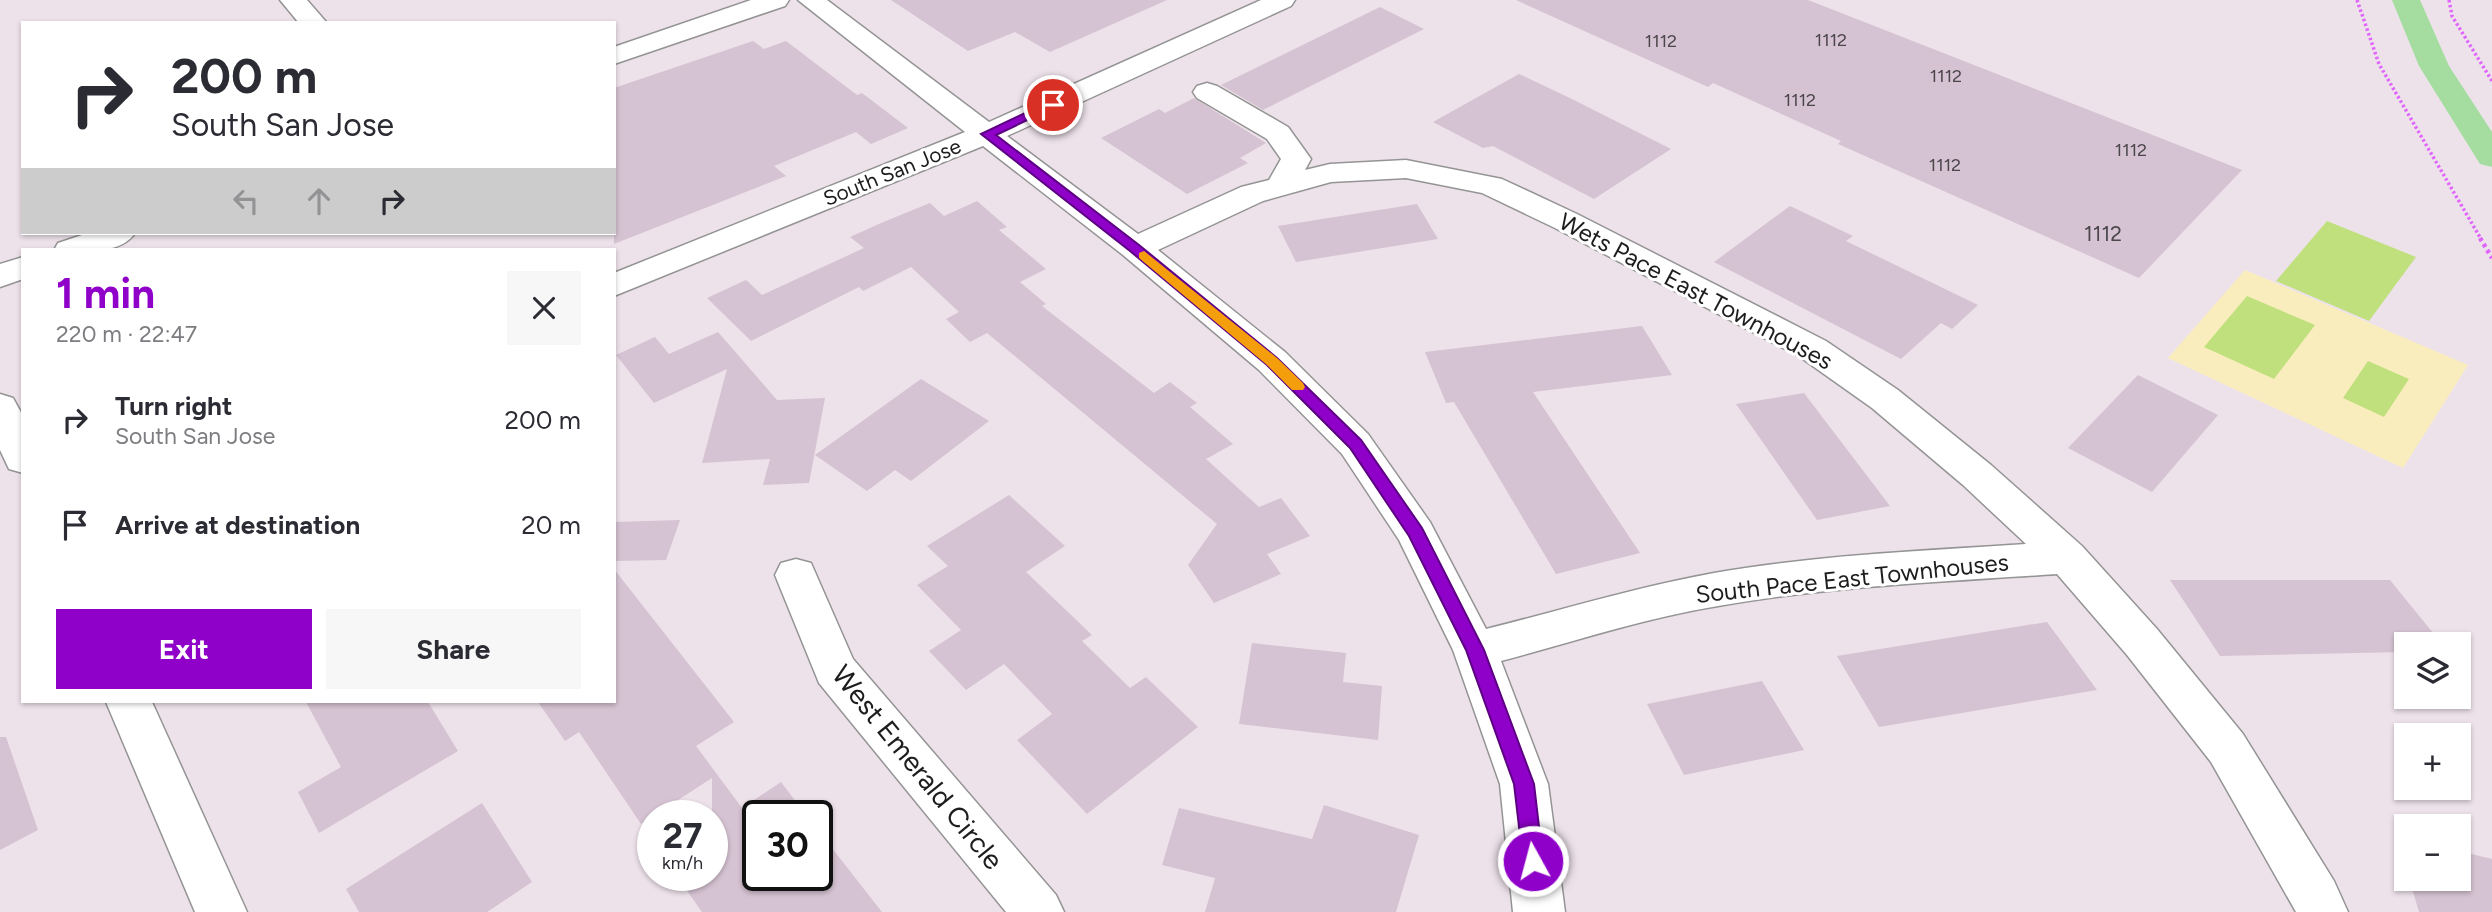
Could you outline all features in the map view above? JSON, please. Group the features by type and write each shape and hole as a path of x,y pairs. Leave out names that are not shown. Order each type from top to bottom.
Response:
{"street":[{"path":"293,0 312,21"},
{"path":"616,55 776,0"},
{"path":"811,0 1135,248 1272,361 1355,444 1416,533 1475,650 1524,784 1539,912"},
{"name":"South San Jose","path":"616,284 987,134 1282,0"},
{"path":"1207,92 1278,133 1296,159 1281,186"},
{"name":"Wets Pace East Townhouses","path":"1135,248 1252,194 1330,173 1406,169 1491,186 1566,221 1813,349 1904,414 1977,475 2067,557 2142,642 2227,748 2322,912"},
{"path":"77,248 113,235"},
{"path":"0,276 21,268"},
{"path":"0,407 21,454"},
{"name":"South Pace East Townhouses","path":"1475,650 1660,600 1749,584 1870,571 2067,557"},
{"name":"West Emerald Circle","path":"796,575 835,670 1038,912"},
{"path":"129,703 221,912"}],"path":[{"path":"2357,0 2379,64 2492,258"},
{"path":"2449,0 2452,16 2492,81"}],"shaded area":[{"path":"2245,270 2468,365 2403,468 2168,358"}],"green space":[{"path":"2327,221 2416,257 2369,321 2276,281"},
{"path":"2247,296 2315,325 2274,379 2204,347"},
{"path":"2368,361 2409,379 2384,417 2343,398"}],"building":[{"path":"891,0 1167,0 1050,52 1015,32 968,51"},
{"path":"1516,0 1808,0 2242,170 2139,278 1838,144 1841,141 1713,83 1708,87"},
{"path":"1380,7 1424,29 1263,110 1221,85"},
{"path":"753,41 764,49 786,41 857,95 862,93 908,128 871,144 856,132 774,166 786,176 614,244 616,87"},
{"path":"1519,74 1671,149 1594,199 1493,146 1483,148 1433,122"},
{"path":"1194,98 1266,143 1240,158 1248,163 1187,194 1101,138 1159,109 1165,113"},
{"path":"977,201 1007,227 999,230 1046,269 1020,282 1046,304 1042,306 1154,393 1170,382 1197,403 1190,407 1233,444 1206,459 1259,507 1281,498 1310,536 1267,554 1281,574 1214,603 1188,565 1217,524 987,333 970,342 946,319 959,312 911,267 863,291 859,287 751,341 707,298 746,280 762,295 864,248 850,237 881,223 930,203 944,216"},
{"path":"1417,204 1438,239 1296,262 1278,226"},
{"path":"1790,206 1853,236 1846,241 1978,305 1952,329 1941,323 1901,359 1714,262"},
{"path":"1642,326 1672,375 1533,392 1640,553 1556,574 1454,402 1446,403 1425,352"},
{"path":"718,332 777,400 825,398 809,483 763,485 770,459 702,463 727,369 654,403 616,355 655,337 669,354"},
{"path":"2138,375 2218,415 2152,492 2068,448"},
{"path":"921,379 989,421 911,481 895,470 867,491 815,455"},
{"path":"1804,393 1890,506 1817,520 1736,404"},
{"path":"1009,495 1065,546 1026,572 1092,635 1082,641 1130,688 1146,677 1198,727 1087,814 1017,740 1052,714 1004,664 966,690 929,651 961,630 917,585 948,566 927,546"},
{"path":"680,520 666,560 616,561 616,522"},
{"path":"616,572 734,722 696,746 742,808 742,891 833,891 833,849 882,912 702,912 687,891 728,891 728,800 712,800 712,778 678,800 637,800 637,818 579,732 565,741 539,703 616,703"},
{"path":"2170,580 2390,580 2432,632 2394,632 2394,652 2220,656"},
{"path":"2047,622 2097,690 1879,727 1837,656"},
{"path":"1252,643 1346,653 1343,682 1382,686 1378,740 1239,724"},
{"path":"1762,681 1804,750 1684,775 1647,704"},
{"path":"307,703 429,703 458,751 319,833 298,792 341,767"},
{"path":"0,737 6,737 38,830 0,850"},
{"path":"781,782 795,800 754,800"},
{"path":"482,803 532,882 487,912 359,912 346,889"},
{"path":"1324,805 1419,835 1396,912 1205,912 1215,878 1162,865 1179,808 1312,839"},
{"path":"2471,854 2492,859 2492,912 2419,912 2413,891 2471,891"}],"waterway":[{"path":"2406,0 2434,66 2492,157"}],"slow traffic":[{"path":"1144,255 1272,361 1298,387"}],"route":[{"path":"1053,105 987,134 1135,248 1272,361 1355,444 1416,533 1475,650 1524,784 1533,861"}]}
